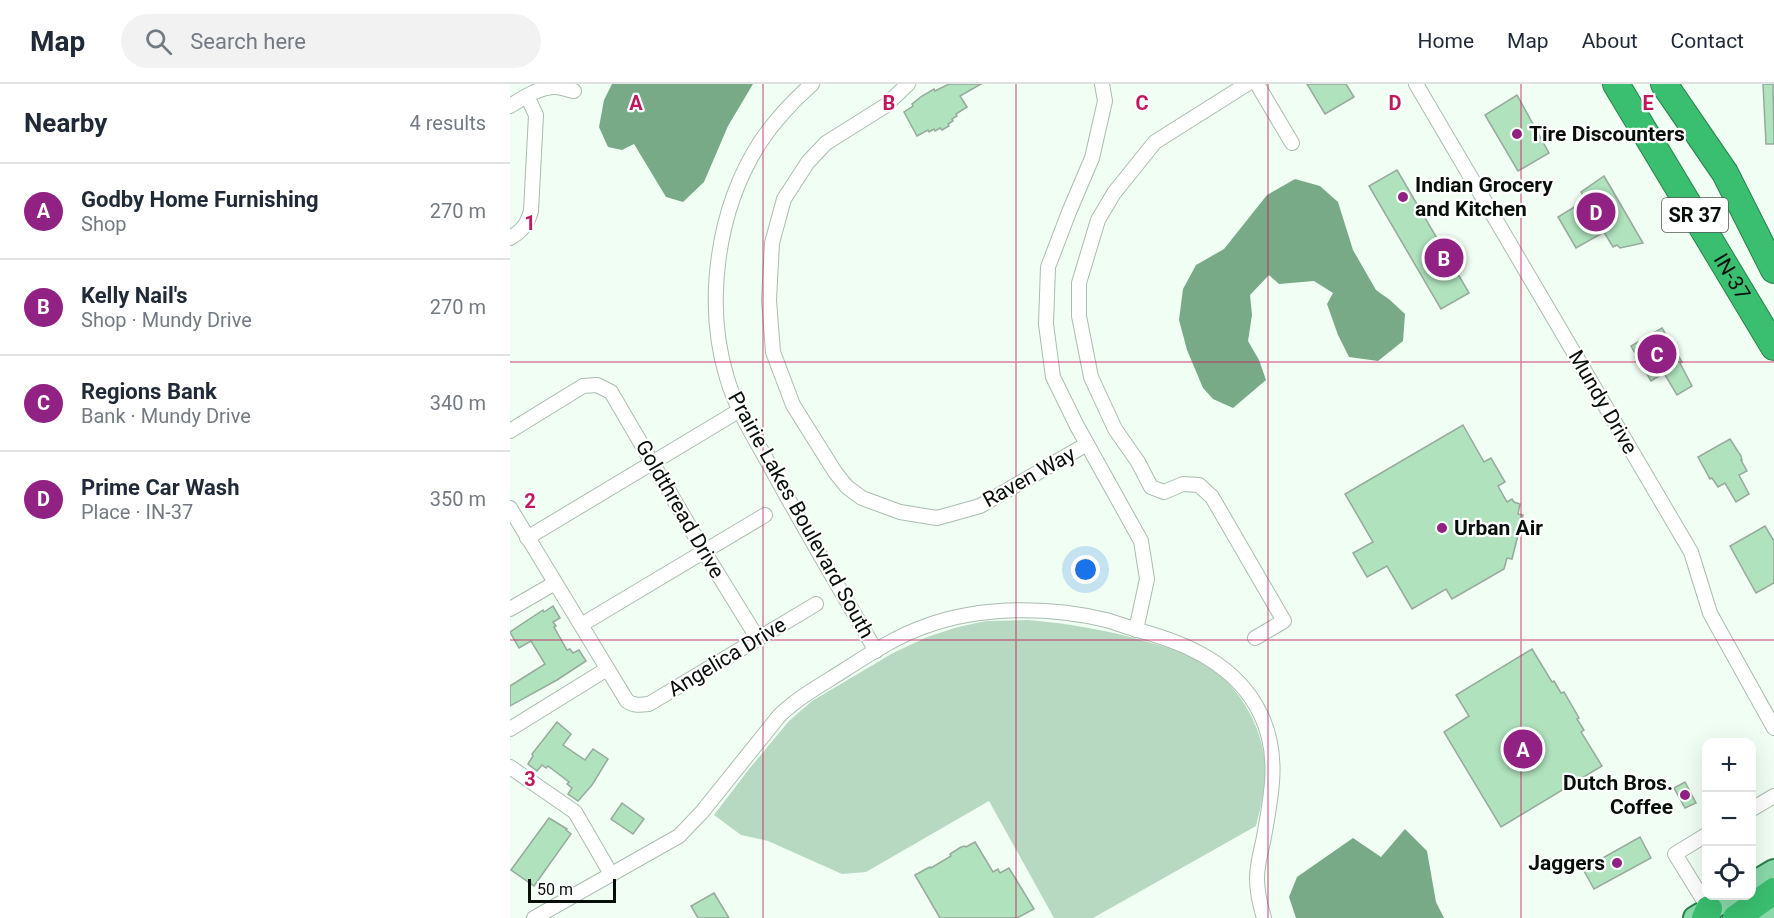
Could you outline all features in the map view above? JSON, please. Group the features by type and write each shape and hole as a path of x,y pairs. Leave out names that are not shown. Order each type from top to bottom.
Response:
{"highway":[{"name":"IN-37","path":"1616,84 1774,347"},
{"name":"IN-37","path":"1664,84 1725,173 1774,270"},
{"path":"1761,325 1774,364"},
{"path":"1736,918 1774,891"}],"main road":[{"path":"1756,882 1774,871"},
{"path":"1703,915 1726,900"},
{"path":"1755,918 1774,908"}],"street":[{"name":"Prairie Lakes Boulevard South","path":"813,84 788,107 760,142 738,187 723,234 717,277 717,320 727,379 740,410 781,488 876,651"},
{"name":"Raven Way","path":"908,84 885,106 826,143 808,162 784,199 772,243 769,300 773,352 794,405 835,472 847,487 862,498 900,512 937,518 980,506 1087,444"},
{"path":"1102,84 1105,101 1092,158 1048,267 1046,324 1053,377 1141,541 1147,579 1136,630"},
{"path":"1247,84 1155,142 1114,193 1094,229 1079,283 1079,316 1091,377 1115,429 1138,462 1151,487 1164,492 1183,484 1199,485 1212,497 1284,621 1255,638"},
{"path":"1257,84 1292,143"},
{"name":"Mundy Drive","path":"1416,84 1691,552 1710,613 1774,728"},
{"path":"510,106 544,89 556,87 574,91"},
{"path":"510,238 521,231 528,222 531,211 536,115 527,96"},
{"name":"Goldthread Drive","path":"510,431 583,386 597,385 611,392 758,639"},
{"path":"527,538 740,410"},
{"path":"510,508 607,669 510,729"},
{"path":"581,625 705,553 765,515"},
{"path":"510,609 555,583"},
{"name":"Angelica Drive","path":"607,669 627,701 637,705 649,704 816,604"},
{"path":"534,918 679,836 702,812 784,710 876,651 925,626 945,620 991,612 1015,611 1068,614 1106,620 1189,647 1215,662 1245,689 1261,714 1273,751 1274,773 1271,802 1257,876 1264,918"},
{"path":"510,768 575,812 611,874"},
{"path":"1756,807 1774,796"},
{"path":"1702,839 1675,854 1703,915"}],"shaded area":[{"path":"612,84 753,84 728,126 704,182 683,202 666,197 634,144 622,150 608,147 599,127 604,100"},
{"path":"1295,179 1320,186 1338,202 1353,250 1376,290 1405,314 1403,341 1378,361 1349,357 1327,304 1333,293 1314,281 1279,284 1269,275 1250,295 1252,315 1248,341 1259,360 1266,380 1233,408 1213,399 1203,388 1187,350 1179,320 1183,289 1196,265 1224,249 1267,195"},
{"path":"1029,620 1124,635 1185,654 1215,671 1236,692 1245,705 1253,719 1263,748 1265,778 1256,826 1093,918 1054,918 989,801 866,872 842,874 768,841 741,835 714,815 789,721 812,701 893,653 927,637 986,621"},
{"path":"1405,829 1427,851 1436,902 1444,918 1296,918 1289,897 1297,877 1353,838 1381,857"}],"building":[{"path":"949,84 981,84 960,96 967,107 956,114 953,121 948,124 949,126 942,130 940,128 929,132 928,130 917,136 904,112 922,96"},
{"path":"1307,84 1346,84 1354,97 1325,114"},
{"path":"1763,84 1773,84 1774,144 1766,144"},
{"name":"Tire Discounters","path":"1517,95 1549,153 1518,171 1485,115"},
{"path":"1397,170 1469,293 1441,309 1369,186"},
{"path":"1604,176 1643,243 1620,248 1617,245 1613,247 1604,232 1576,248 1558,217 1586,200 1581,192"},
{"path":"1662,328 1682,362 1680,363 1692,386 1677,395 1664,373 1651,381 1631,346"},
{"name":"Urban Air","path":"1463,425 1484,462 1491,458 1505,482 1498,486 1507,502 1512,499 1520,504 1518,514 1523,515 1512,559 1507,558 1504,569 1452,599 1446,589 1412,609 1387,566 1367,577 1353,553 1373,542 1345,494"},
{"path":"1730,439 1747,471 1739,475 1749,494 1736,502 1725,483 1718,487 1712,478 1710,479 1698,457"},
{"path":"1765,526 1774,541 1774,583 1756,593 1730,546"},
{"path":"553,606 560,618 553,622 556,626 554,627 567,650 570,649 573,653 579,650 586,661 510,706 510,686 545,664 531,641 519,648 510,632"},
{"path":"1532,649 1552,682 1554,681 1561,693 1564,692 1579,718 1577,719 1584,730 1581,732 1602,766 1501,827 1444,732 1469,716 1456,695"},
{"path":"557,722 571,734 563,745 585,760 593,749 608,759 592,785 578,801 568,794 572,788 567,784 569,782 548,766 546,768 542,765 537,771 528,764 532,754"},
{"name":"Dutch Bros. Coffee","path":"1685,782 1696,803 1685,808 1674,788"},
{"path":"622,803 644,819 633,834 611,819"},
{"path":"549,818 571,834 534,886 511,870"},
{"name":"Jaggers","path":"1640,837 1651,858 1594,889 1583,869"},
{"path":"975,842 993,872 998,869 1000,873 1009,868 1034,909 1017,918 940,918 915,875 951,856 950,854 961,847"},
{"path":"714,893 729,918 698,918 691,906"}],"place":[{"name":"Tire Discounters","path":"1517,134"},
{"name":"Indian Grocery and Kitchen","path":"1403,197"},
{"name":"Prime Car Wash","path":"1596,212"},
{"name":"Kelly Nail's","path":"1444,258"},
{"name":"Regions Bank","path":"1657,354"},
{"name":"Urban Air","path":"1442,528"},
{"name":"Godby Home Furnishing","path":"1523,749"},
{"name":"Dutch Bros. Coffee","path":"1685,795"},
{"name":"Jaggers","path":"1617,863"}]}
